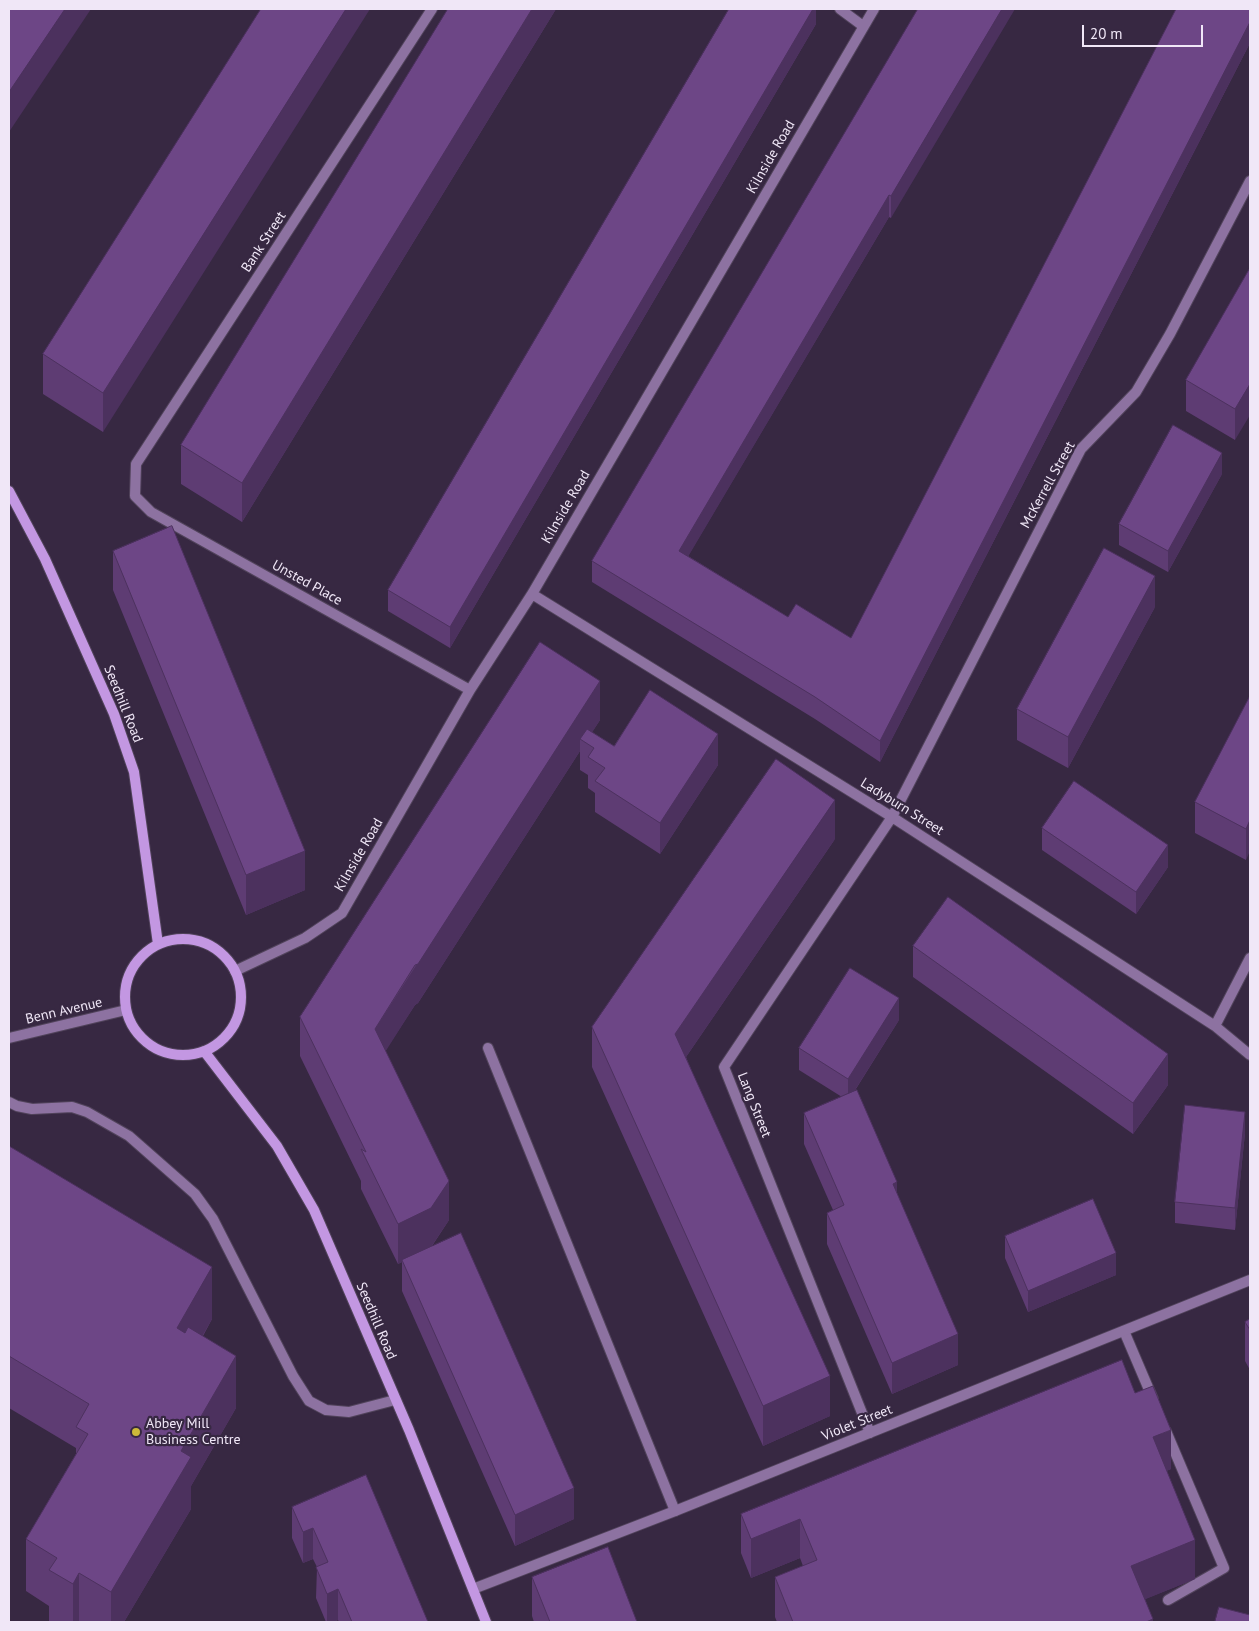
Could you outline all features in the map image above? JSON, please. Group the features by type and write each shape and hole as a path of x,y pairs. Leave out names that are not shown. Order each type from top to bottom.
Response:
{"street":[{"name":"Bank Street","path":"135,496 136,464 432,9"},
{"path":"840,9 863,26"},
{"name":"Kilnside Road","path":"235,971 305,938 342,913 470,690 532,594 874,9"},
{"name":"McKerrell Street","path":"892,817 1081,450 1136,392 1170,334 1250,181"},
{"name":"Seedhill Road","path":"9,491 46,559 114,714 134,772 158,944"},
{"name":"Unsted Place","path":"135,496 150,512 470,690"},
{"name":"Ladyburn Street","path":"532,594 892,817 1215,1026 1250,1055"},
{"name":"Lang Street","path":"870,1433 724,1067 892,817"},
{"path":"177,938 204,942 221,953 235,971 240,990 240,1010 236,1022 224,1038 204,1051 184,1055 171,1053 152,1046 142,1038 126,1010 125,990 132,967 146,952 158,944 177,938"},
{"path":"1215,1026 1250,958"},
{"name":"Benn Avenue","path":"9,1038 126,1010"},
{"path":"488,1048 675,1511"},
{"name":"Seedhill Road","path":"204,1051 277,1146 314,1210 395,1400 486,1622"},
{"path":"9,1102 32,1109 72,1107 88,1112 129,1136 195,1194 213,1220 293,1376 309,1401 326,1410 348,1412 395,1400"},
{"name":"Violet Street","path":"473,1589 675,1511 1250,1280"},
{"path":"1124,1331 1224,1568 1168,1600"}],"building":[{"path":"9,9 65,9 9,92"},
{"path":"261,9 346,9 103,393 43,354"},
{"path":"448,9 532,9 242,483 181,445"},
{"path":"729,9 813,9 450,627 388,590"},
{"path":"918,9 1002,9 891,196 889,195 679,551 788,617 796,604 851,638 1176,9 1250,9 1250,22 880,741 815,697 592,561"},
{"path":"1250,268 1250,384 1235,409 1186,380"},
{"path":"1173,425 1222,453 1168,551 1119,524"},
{"path":"172,526 305,851 246,875 113,551"},
{"path":"1104,548 1155,576 1068,737 1017,709"},
{"path":"540,642 600,681 375,1029 449,1181 431,1208 398,1224 361,1149 366,1152 300,1017"},
{"path":"650,690 718,734 660,823 595,781 605,768 588,757 594,748 580,739 587,729 614,746"},
{"path":"1250,696 1250,820 1246,829 1195,802"},
{"path":"776,759 835,800 675,1034 830,1376 763,1406 592,1027"},
{"path":"1074,781 1168,845 1136,892 1042,828"},
{"path":"948,897 1168,1054 1133,1103 913,946"},
{"path":"850,968 899,998 848,1079 799,1048"},
{"path":"857,1090 897,1182 893,1184 958,1334 892,1363 827,1213 844,1205 804,1113"},
{"path":"1185,1105 1245,1112 1235,1208 1175,1202"},
{"name":"Abbey Mill Business Centre","path":"9,1146 212,1267 177,1328 185,1333 188,1327 236,1356 181,1451 191,1457 111,1592 79,1573 73,1584 49,1570 57,1558 26,1539 88,1434 76,1427 89,1404 9,1356"},
{"path":"1093,1199 1116,1253 1028,1291 1005,1236"},
{"path":"461,1233 574,1488 515,1515 402,1260"},
{"path":"1250,1319 1250,1330 1245,1322"},
{"path":"1122,1360 1135,1393 1153,1386 1171,1430 1153,1437 1195,1540 1131,1566 1153,1619 1146,1622 793,1622 775,1577 817,1560 800,1519 751,1539 741,1514"},
{"path":"366,1475 428,1622 352,1622 338,1589 327,1594 316,1567 328,1562 313,1528 303,1532 292,1507"},
{"path":"608,1547 637,1622 550,1622 532,1577"},
{"path":"1219,1607 1250,1615 1250,1622 1215,1622"}],"place":[{"name":"Abbey Mill Business Centre","path":"136,1432"}]}
